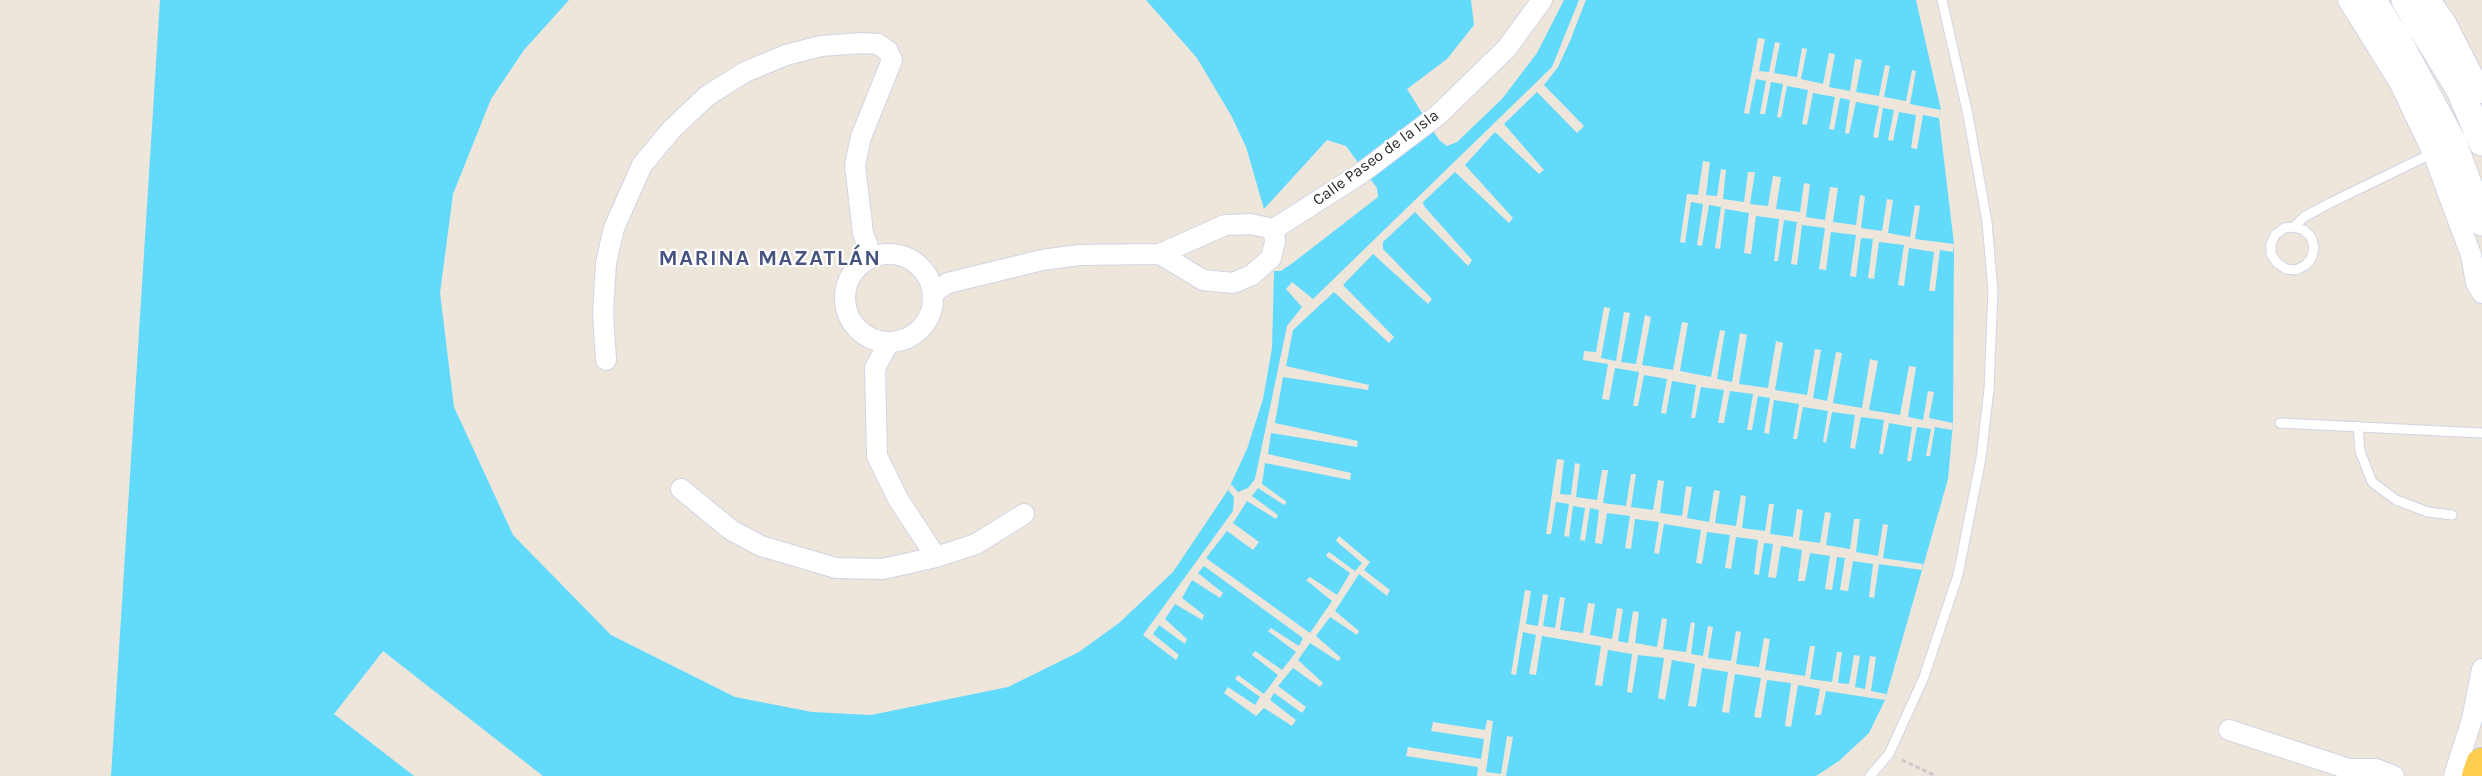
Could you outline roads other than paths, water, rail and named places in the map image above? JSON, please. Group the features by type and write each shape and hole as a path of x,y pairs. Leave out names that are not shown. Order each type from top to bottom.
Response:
{"main road":[{"path":"2372,0 2396,37 2453,143 2482,222"},
{"path":"2405,0 2460,90 2482,142"},
{"path":"2478,776 2482,764"}],"street":[{"name":"Calle Paseo de la Isla","path":"1274,229 1360,174 1438,115 1507,48 1542,0"},
{"path":"2348,0 2399,82 2433,153 2471,255 2476,283 2482,293"},
{"path":"2430,0 2446,23 2482,93"},
{"path":"606,360 603,298 606,263 615,228 642,165 672,129 707,96 745,72 786,55 821,46 862,43 878,44 888,51 892,60 891,68 861,137 855,165 863,233 872,257"},
{"path":"933,294 948,283 1042,260 1079,255 1160,254 1225,225 1250,224 1274,229 1275,242 1271,258 1252,275 1233,283 1203,280 1160,254"},
{"path":"893,255 915,263 930,282 933,294 932,307 927,320 918,331 906,339 888,344 867,337 858,330 846,309 847,285 852,274 872,257 893,255"},
{"path":"888,344 875,368 877,456 898,499 936,557"},
{"path":"681,489 730,530 761,546 836,568 883,568 936,557 976,544 1024,514"},
{"path":"2454,776 2472,719 2482,669"},
{"path":"2229,730 2352,772 2376,769 2394,776"}],"lane":[{"path":"1870,776 1889,754 1924,677 1958,575 1981,458 1989,389 1992,291 1987,222 1968,115 1942,0"},
{"path":"2294,226 2304,230 2311,237 2314,247 2312,257 2306,265 2296,270 2286,269 2277,263 2271,254 2271,244 2275,235 2284,228 2294,226 2304,217 2433,153"},
{"path":"2280,423 2482,433"},
{"path":"2358,426 2360,451 2372,482 2396,500 2428,512 2452,515"}],"water":[{"path":"160,0 569,0 524,50 491,99 453,194 440,293 454,407 513,535 611,635 735,697 812,712 871,715 1008,687 1079,652 1119,623 1173,572 1228,490 1247,449 1263,399 1272,348 1274,271 1281,271 1294,262 1378,197 1377,188 1346,146 1327,140 1264,209 1246,147 1232,117 1197,58 1146,0 1471,0 1474,25 1447,59 1407,89 1439,140 1447,146 1457,142 1502,99 1537,53 1564,0 1916,0 1941,110 1939,118 1954,244 1953,423 1948,479 1885,700 1869,733 1839,761 1816,776 111,776"}],"district":[{"name":"MARINA MAZATLÁN","path":"770,259"}]}
